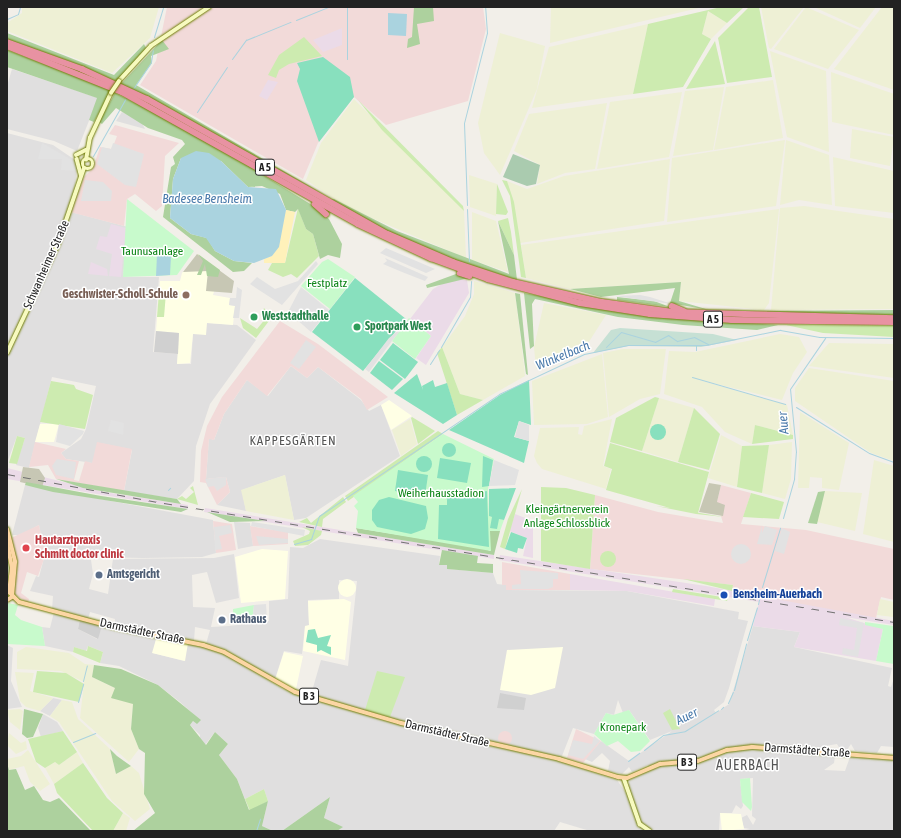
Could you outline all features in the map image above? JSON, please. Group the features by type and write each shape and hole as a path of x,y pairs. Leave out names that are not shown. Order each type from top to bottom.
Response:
{"highway":[{"name":"A 5","path":"7,42 82,69 140,96 394,237 473,269 589,300 689,313 894,318"},
{"name":"A 5","path":"7,46 80,72 145,103 310,199 386,238 488,279 580,303 673,316 894,322"},
{"path":"310,199 326,214"},
{"path":"460,273 488,279"},
{"path":"589,300 606,298"},
{"path":"672,306 689,313"}],"main road":[{"path":"86,168 92,165 87,160 86,149 111,93 119,81 151,46 209,7"},
{"path":"86,168 91,136"},
{"path":"81,177 77,157 86,149"},
{"name":"Schwanheimer Straße","path":"7,353 58,244 81,177 86,168"},
{"path":"7,529 15,562 12,597"},
{"path":"7,542 12,568 7,598 12,597"},
{"path":"9,589 12,597"},
{"name":"Darmstädter Straße","path":"12,597 19,602 112,627 204,645 224,652 284,688 337,705 624,778 660,764 701,761 745,747 894,758"},
{"path":"624,778 640,824 650,831"}],"shaded area":[{"path":"22,7 159,7 150,38 112,73 7,31 7,23 22,13"},
{"path":"167,7 483,7 486,29 468,101 386,125 354,97 318,143 303,179 140,85 156,61"},
{"path":"551,7 703,7 550,43"},
{"path":"761,7 804,7 771,49 769,48"},
{"path":"806,7 859,30 828,69 774,49"},
{"path":"814,7 876,7 860,28"},
{"path":"882,7 894,7 894,90 834,69"},
{"path":"708,11 727,23 711,39 702,34"},
{"path":"648,24 633,94 532,108 549,47"},
{"path":"342,28 342,45 323,52 313,40"},
{"path":"500,33 545,46 537,89 500,175 484,153 478,123"},
{"path":"770,51 826,71 829,152 787,137"},
{"path":"12,69 98,98 77,151 54,141 7,129 7,86"},
{"path":"831,72 894,94 894,135 832,122"},
{"path":"268,80 278,82 267,100 259,96"},
{"path":"773,80 783,138 714,150 726,87"},
{"path":"724,87 713,150 673,156 685,91"},
{"path":"682,92 669,157 597,169 610,102"},
{"path":"354,99 464,211 466,258 348,208 306,180 321,143"},
{"path":"607,103 595,169 565,173 537,184 540,165 514,151 529,114"},
{"path":"122,112 141,121 145,129 116,121"},
{"path":"115,125 179,143 165,156 162,206 156,211 135,194 127,199 124,226 70,212 84,177 93,168 100,147 111,149 114,144 117,136 109,134"},
{"path":"852,129 894,137 890,166 850,158"},
{"path":"7,133 53,145 78,162 71,212 128,227 123,277 159,277 153,352 178,354 177,364 191,364 193,334 207,323 237,325 256,340 210,404 196,446 194,481 177,499 124,491 132,450 92,463 66,459 61,453 81,439 86,429 96,386 52,377 29,468 16,465 25,438 17,436 7,463"},
{"path":"785,140 776,206 667,222 672,158"},
{"path":"786,140 829,155 832,205 799,200 780,205"},
{"path":"42,143 77,163 78,171 61,170 62,159 38,159"},
{"path":"113,143 144,154 136,187 125,185 97,164 102,147 111,149"},
{"path":"513,154 540,165 536,184 527,186 503,177"},
{"path":"833,157 894,171 894,213 835,206"},
{"path":"670,159 664,221 520,243 507,181 527,189 564,176"},
{"path":"469,175 497,184 496,216 470,207"},
{"path":"85,180 103,182 112,191 111,201 81,201"},
{"path":"804,206 894,219 894,309 771,310 780,208"},
{"path":"779,209 769,303 764,310 679,301 681,282 570,289 526,278 521,245"},
{"path":"472,212 496,221 508,272 472,260"},
{"path":"111,224 126,228 121,277 109,276 112,254 96,249 100,236 107,237"},
{"path":"386,248 435,269 426,273 380,253"},
{"path":"197,254 234,281 232,293 206,291 208,271 183,272"},
{"name":"Geschwister-Scholl-Schule","path":"198,254 220,270 213,295 230,298 229,305 235,306 233,325 207,323 206,335 193,334 190,363 177,364 179,333 156,331 160,281 180,281 182,273"},
{"path":"385,258 428,277 425,281 383,264 387,261"},
{"path":"316,261 318,264 282,305 250,284 257,277 275,289 298,281"},
{"path":"91,262 107,269 108,276 88,274"},
{"path":"449,280 467,280 469,293 426,365 416,358 431,336 410,319 433,289"},
{"path":"474,281 515,293 525,376 483,400 460,394 442,347 465,316 474,294"},
{"name":"Weststadthalle","path":"237,287 242,290 239,318 233,318 235,306 229,305 230,298 236,298"},
{"path":"301,287 329,310 311,332 288,312"},
{"path":"640,295 650,297 672,304 615,296"},
{"path":"544,303 606,315 585,348 536,369 534,347"},
{"path":"280,321 318,344 388,397 367,410 361,399 318,367 307,378 291,366 267,396 247,380 224,414 214,440 209,439 206,479 226,477 230,492 217,505 206,483 200,482 201,451 207,426 222,397"},
{"path":"404,326 369,372 365,369 389,338"},
{"path":"620,328 713,334 737,340 701,347 628,346 593,353 611,330"},
{"path":"156,331 179,333 178,354 154,352"},
{"path":"780,334 799,337 807,352 793,373 782,400 692,378 787,405 793,435 755,425 752,444 725,432 702,407 664,394 669,351 695,352"},
{"path":"306,340 316,347 299,369 290,363"},
{"path":"829,343 894,344 894,378 809,366"},
{"path":"623,349 666,349 660,394 640,399 609,417 603,353"},
{"path":"602,354 608,417 587,424 534,425 532,381"},
{"path":"291,366 307,378 318,367 361,400 369,411 381,405 400,456 306,518 294,520 285,475 242,490 246,511 217,505 230,492 226,477 206,479 209,438 214,440 224,414 247,380 268,396"},
{"path":"809,368 894,381 894,461 871,453 795,401 795,388"},
{"path":"659,398 694,408 678,462 642,451"},
{"path":"389,400 412,416 391,430 381,405"},
{"path":"800,412 849,443 839,490 822,488 822,478 810,477 809,488 798,488"},
{"path":"410,419 417,444 401,456 392,430"},
{"path":"612,419 603,466 611,469 606,489 542,469 537,463 534,456 540,428 579,427 578,434 582,435 584,426"},
{"path":"111,420 124,423 123,435 108,431"},
{"path":"519,421 529,425 529,441 515,437"},
{"path":"40,424 59,424 54,442 35,442"},
{"path":"59,424 84,431 83,434 70,446 56,442"},
{"path":"721,435 742,446 737,487 708,478"},
{"path":"35,442 66,449 61,453 66,459 79,461 74,480 79,481 85,461 92,463 97,442 132,449 124,491 56,479 48,465 29,467"},
{"path":"792,442 791,479 785,499 762,493 769,445"},
{"path":"57,459 76,462 74,479 56,475 52,466"},
{"path":"494,460 519,470 515,485 489,486"},
{"path":"874,460 894,466 894,542 863,534"},
{"path":"23,467 39,469 45,478 42,487 20,482"},
{"path":"7,468 104,492 188,505 188,509 7,479"},
{"path":"285,475 294,520 246,511 241,490"},
{"path":"226,477 226,485 217,491 214,486 208,487 205,479"},
{"path":"709,483 721,485 717,502 725,505 723,516 699,512"},
{"path":"25,485 213,520 216,553 202,557 143,558 45,556 39,525 21,535 12,535"},
{"path":"721,485 751,493 741,524 806,530 894,549 894,600 881,597 876,618 769,599 761,597 762,591 732,591 733,585 590,569 595,495 658,512 723,523 717,502"},
{"path":"825,491 862,493 855,531 817,522"},
{"path":"205,508 494,555 494,559 204,512"},
{"path":"515,514 533,521 533,558 523,556 527,538 509,531"},
{"path":"213,521 232,524 236,550 216,553"},
{"path":"234,522 250,523 253,546 238,549"},
{"path":"252,522 305,530 304,536 251,526"},
{"path":"39,525 45,556 38,576 27,572 21,593 29,599 28,603 13,593 11,538"},
{"path":"230,525 232,533 219,536 222,549 215,550 214,527"},
{"path":"250,526 288,532 288,544 253,546"},
{"path":"762,526 762,533 765,526 777,530 772,545 757,544"},
{"path":"782,528 790,532 784,554 775,551"},
{"path":"256,536 288,539 288,543 259,545"},
{"path":"320,539 440,556 439,564 448,565 448,569 493,573 497,584 506,585 507,590 627,591 739,612 738,619 748,621 729,688 724,702 714,710 716,713 729,704 753,626 800,632 794,647 892,668 888,686 891,687 894,678 894,747 881,746 877,753 855,751 851,744 847,750 840,749 837,744 825,746 824,755 835,756 834,763 824,770 845,771 850,757 894,760 894,831 739,831 750,829 744,828 741,818 747,815 753,825 756,819 752,816 753,778 740,779 743,806 741,809 736,805 732,813 720,813 719,831 590,831 560,822 554,831 337,831 342,827 324,818 330,797 282,831 273,831 262,826 268,801 264,789 245,799 237,779 219,755 228,744 215,732 205,745 200,741 200,735 190,725 193,721 197,723 200,720 158,685 119,666 100,663 103,652 88,646 86,651 74,647 73,652 45,646 42,627 50,628 54,612 80,619 78,629 97,639 102,626 136,630 114,627 115,619 90,612 88,619 52,610 53,596 30,591 36,576 39,577 44,558 91,560 93,574 89,589 108,594 113,559 214,558 234,554 239,598 216,603 207,572 192,575 193,607 215,608 211,627 269,621 269,601 288,599 290,547 303,548","holes":["339,580 357,581 348,666 321,660 310,698 283,689 224,653 188,642 184,661 153,653 157,635 148,632 194,641 195,627 210,630 206,644 226,650 274,682 284,651 302,654 305,626 309,626 308,600 339,599","618,700 623,713 629,710 650,740 672,731 629,761 601,741 585,759 592,762 602,753 610,761 608,771 622,774 629,767 632,772 648,765 649,770 630,780 626,793 617,780 560,761 573,728 594,734 606,713 614,715"]},
{"path":"741,544 748,547 751,554 748,561 741,564 734,561 731,554 734,547"},
{"path":"262,549 288,551 285,599 241,603 235,557"},
{"path":"500,555 706,586 894,621 894,625 845,617 883,629 876,661 794,647 800,632 753,626 759,602 499,560"},
{"path":"502,562 570,574 570,590 506,590 506,585 502,585"},
{"path":"520,570 558,573 558,579 553,579 553,587 548,589 512,589 512,585 521,584"},
{"path":"570,574 715,599 714,606 627,591 570,590"},
{"path":"343,579 351,579 356,584 354,595 351,597 343,597 338,592 338,584"},
{"path":"344,599 351,602 345,660 303,651 305,626 309,625 308,601"},
{"path":"880,599 894,602 893,617 877,615"},
{"path":"266,604 267,621 252,623 254,605"},
{"path":"840,618 864,623 858,657 842,654 843,648 854,650 857,628 839,625"},
{"path":"80,619 102,626 98,639 78,629"},
{"path":"157,636 188,643 185,661 152,653"},
{"path":"7,645 13,648 11,681 22,707 7,709"},
{"path":"26,647 69,653 85,664 94,665 92,677 115,688 133,704 131,729 139,749 129,762 80,718 84,682 61,671 17,669 17,652"},
{"path":"563,647 555,688 531,695 500,690 507,650"},
{"path":"284,652 303,656 296,689 275,680"},
{"path":"15,672 34,673 30,691 53,698 40,711 26,707 20,701"},
{"path":"500,693 526,698 524,710 497,708"},
{"path":"53,698 62,700 50,716 40,711"},
{"path":"62,700 72,702 78,719 110,749 116,774 131,766 139,773 150,809 135,821 112,801 59,722 50,716"},
{"path":"20,709 23,711 20,730 10,722 7,710"},
{"path":"43,714 57,722 63,731 41,737 38,728"},
{"path":"576,729 601,741 583,763 567,758"},
{"path":"502,731 508,731 512,735 512,741 508,745 502,745 498,741 498,735"},
{"path":"9,733 21,743 26,741 27,749 16,754 7,745"},
{"path":"594,736 600,741 583,759 568,755 573,740 592,744"},
{"path":"28,750 50,784 40,791 30,782 24,766 9,770 7,764 7,759 21,756"},
{"path":"77,752 83,763 54,784 45,768 55,762 59,765"},
{"path":"123,813 130,818 126,831 113,831"},
{"path":"720,813 741,814 744,829 722,831"}],"green space":[{"path":"414,7 433,7 434,21 417,24 420,44 407,48 408,39 412,37"},
{"path":"721,7 744,7 727,23 708,11 702,34 711,39 683,87 633,94 648,24"},
{"path":"749,7 759,7 772,77 727,83 718,38"},
{"path":"7,33 114,75 144,44 146,48 116,82 7,39"},
{"path":"304,37 322,56 289,64 279,70 276,78 268,75 279,55"},
{"path":"162,40 169,49 151,56 152,63 136,85 325,195 121,84"},
{"path":"715,41 725,84 686,89"},
{"path":"7,50 111,90 94,122 89,120 97,98 7,67"},
{"path":"323,57 350,77 354,97 319,142 297,81 300,69 297,63"},
{"path":"115,93 191,131 312,205 329,219 342,244 340,258 328,255 320,259 313,234 306,229 298,209 295,212 286,210 280,194 262,186 248,187 221,161 181,158 173,179 170,218 191,234 207,238 215,251 234,261 252,263 244,271 233,272 163,217 171,167 175,164 173,157 185,144 182,140 148,128 116,108 102,124 99,122"},
{"path":"358,100 463,206 464,211 382,130"},
{"path":"502,180 507,181 514,202 526,278 521,277 510,196"},
{"path":"497,184 508,212 506,215 496,214"},
{"name":"Taunusanlage","path":"127,199 194,251 177,275 123,277"},
{"path":"334,199 397,231 509,274 498,221 514,255 517,280 458,261 385,230 331,200"},
{"path":"298,208 306,229 313,234 319,256 297,278 291,274 283,277 268,270 272,263 285,263"},
{"path":"508,218 511,232 514,255 498,221"},
{"path":"198,254 220,270 218,277 207,276 205,264 201,275 197,275 203,261"},
{"name":"Festplatz","path":"328,259 355,277 330,309 301,286 322,262"},
{"path":"456,274 469,278 427,288 426,285"},
{"name":"Sportpark West","path":"355,278 406,319 363,371 312,332"},
{"path":"681,282 679,301 709,310 670,303 675,288 601,297 570,289"},
{"path":"159,292 166,293 164,317 157,317"},
{"path":"515,293 520,294 528,375 526,374"},
{"path":"524,293 651,317 778,325 757,330 683,325 618,317 535,299 532,304 534,346 530,349"},
{"path":"617,297 654,301 670,307 617,300"},
{"path":"264,308 272,317 256,338 243,328 240,318 257,329 266,318 262,313"},
{"path":"894,310 894,315 767,314 767,311"},
{"path":"409,318 431,336 415,359 392,341"},
{"path":"786,325 894,326 894,337 823,333"},
{"path":"393,343 418,362 405,379 380,360"},
{"path":"442,347 460,394 483,400 457,415 437,353"},
{"path":"379,361 403,379 392,390 370,373"},
{"path":"417,374 423,390 422,386 433,380 435,387 447,383 457,415 443,424 394,393"},
{"path":"529,380 531,425 519,421 514,437 529,441 524,463 449,430 500,395"},
{"path":"51,381 74,385 76,389 93,395 85,429 40,422"},
{"path":"655,397 659,398 642,451 610,442 616,418"},
{"path":"694,408 720,434 709,470 678,462"},
{"path":"412,417 435,431 418,444 411,418"},
{"path":"658,424 665,429 666,432 661,439 658,440 651,435 650,432 655,425"},
{"path":"755,425 793,435 793,439 752,444"},
{"path":"438,431 443,434 348,501 345,496"},
{"name":"Weiherhausstadion","path":"443,434 494,459 488,489 489,516 504,520 500,531 490,531 491,551 356,528 358,511 354,506 358,502 353,496"},
{"path":"17,436 25,438 17,464 9,463"},
{"path":"446,443 452,443 456,447 456,453 452,457 446,457 442,453 442,447"},
{"path":"610,443 709,472 698,513 724,517 696,514 656,506 670,508 606,490 612,469 604,466"},
{"path":"769,445 762,493 737,487 742,446"},
{"path":"424,456 431,461 432,464 427,471 424,472 417,467 416,464 421,457"},
{"path":"483,456 493,460 489,486 482,487"},
{"path":"440,458 471,463 467,483 437,478"},
{"path":"398,470 428,475 425,496 395,491"},
{"path":"56,479 177,499 181,504 83,488"},
{"path":"26,482 101,496 188,509 181,512 53,492 25,485"},
{"path":"193,486 198,505 177,499 182,496 186,499 194,492 190,488"},
{"name":"Kleingärtnerverein Anlage Schlossblick","path":"541,487 566,488 595,495 590,569 541,561"},
{"path":"516,488 504,520 499,519 497,529 490,528 492,517 489,516 489,489"},
{"path":"522,489 505,549 500,547 508,519"},
{"path":"487,491 489,547 438,539 439,505 447,505 447,496"},
{"path":"825,491 817,524 808,523 818,492"},
{"path":"751,493 784,502 779,519 743,517"},
{"path":"343,497 346,502 323,519 322,527 299,522 307,518 311,523"},
{"path":"389,497 426,506 428,518 425,529 411,534 377,527 372,520 372,510 379,500"},
{"path":"207,512 232,516 266,521 230,522"},
{"path":"431,522 490,551 490,531 500,531 494,555 358,533 356,528 431,540"},
{"path":"302,527 322,531 321,535 308,545 295,546 293,541 309,534 310,531"},
{"path":"511,532 527,538 523,549 518,548 517,553 505,549"},
{"path":"442,550 478,556 477,563 493,564 493,573 447,569 447,565 439,565"},
{"path":"605,551 611,551 616,556 614,565 611,567 605,567 600,562 600,556"},
{"path":"683,579 733,585 732,591"},
{"path":"673,589 728,598 727,601 672,592"},
{"path":"8,603 18,605 15,615 21,620 42,627 45,646 7,644"},
{"path":"254,605 252,623 233,619 233,609"},
{"path":"865,622 893,626 894,664 876,661 883,629 865,625"},
{"path":"315,629 318,638 331,635 327,646 331,647 331,655 321,650 317,652 317,645 306,642 308,630"},
{"path":"88,646 103,652 100,663 73,652 74,647 87,651"},
{"path":"94,665 121,669 158,685 201,720 197,724 193,721 190,725 206,745 215,732 228,744 219,755 237,779 249,810 268,801 262,826 273,831 133,831 155,813 144,794 145,753 139,749 131,729 133,704 111,698 115,688 92,677"},
{"path":"37,671 66,673 84,684 79,702 33,692"},
{"path":"377,671 405,677 390,717 365,710"},
{"path":"24,709 43,714 33,737 27,738 22,734"},
{"path":"670,709 680,729 672,730 663,713"},
{"name":"Kronepark","path":"629,710 650,741 640,751 631,752 618,741 607,746 594,734 606,713 613,715"},
{"path":"63,731 77,752 59,765 55,762 45,768 36,762 28,739"},
{"path":"110,749 117,756 131,766 116,774"},
{"path":"7,763 9,770 16,769 25,790 34,786 43,800 50,802 59,798 91,831 7,831"},
{"path":"83,763 107,798 123,813 113,831 93,831 57,793 54,784"},
{"path":"750,778 751,811 742,802 740,779"},
{"path":"264,789 268,801 250,811 245,799"},
{"path":"330,797 324,818 343,827 337,831 282,831"}],"sand":[{"path":"286,210 295,212 285,263 264,263 264,259 272,256"}],"water":[{"path":"388,13 407,14 406,36 388,35"},
{"name":"Badesee Bensheim","path":"196,151 209,153 221,161 248,187 276,189 286,210 279,247 272,256 254,263 234,261 215,251 206,238 191,234 170,218 173,179 181,158"},
{"path":"157,255 171,256 170,275 156,276"}],"waterway":[{"path":"7,19 18,14 20,7"},
{"path":"154,37 163,7"},
{"path":"296,20 328,7"},
{"path":"347,7 347,59"},
{"path":"467,205 464,123 487,33 485,7"},
{"path":"232,59 246,40 290,22"},
{"path":"133,89 151,62 153,50"},
{"path":"197,112 227,67"},
{"path":"93,156 126,98"},
{"path":"467,209 469,261"},
{"path":"441,347 470,297 471,281"},
{"name":"Winkelbach","path":"294,544 311,539 319,516 499,394 584,354 628,345 706,345 780,330 819,337 894,338"},
{"name":"Winkelbach","path":"606,347 621,332 655,342 668,335 677,341 694,337 708,344"},
{"name":"Auer","path":"783,518 794,479 796,452 790,389 825,338"},
{"name":"Winkelbach","path":"696,345 696,350"},
{"path":"430,364 439,350"},
{"path":"692,377 785,404"},
{"path":"796,407 869,453 894,462"},
{"name":"Auer","path":"762,587 780,528"},
{"name":"Auer","path":"758,604 761,591"},
{"name":"Auer","path":"747,640 757,607"},
{"name":"Auer","path":"734,690 746,644"},
{"path":"83,681 87,665"},
{"path":"78,702 83,684"},
{"name":"Auer","path":"728,703 733,692"},
{"name":"Auer","path":"644,750 663,735 685,731 718,710"},
{"path":"73,742 95,733"},
{"name":"Auer","path":"628,761 639,753"},
{"name":"Auer","path":"631,805 638,822"},
{"path":"256,831 260,819"},
{"name":"Auer","path":"639,825 646,831"}],"railway":[{"path":"7,474 164,503 894,622"}],"place":[{"name":"Geschwister-Scholl-Schule","path":"186,295"},
{"name":"Weststadthalle","path":"254,317"},
{"name":"Sportpark West","path":"357,327"},
{"name":"Hautarztpraxis Schmitt doctor clinic","path":"26,548"},
{"name":"Amtsgericht","path":"99,575"},
{"name":"Bensheim-Auerbach","path":"724,595"},
{"name":"Rathaus","path":"222,620"}],"district":[{"name":"KAPPESGÄRTEN","path":"293,441"},
{"name":"AUERBACH","path":"748,765"}]}
